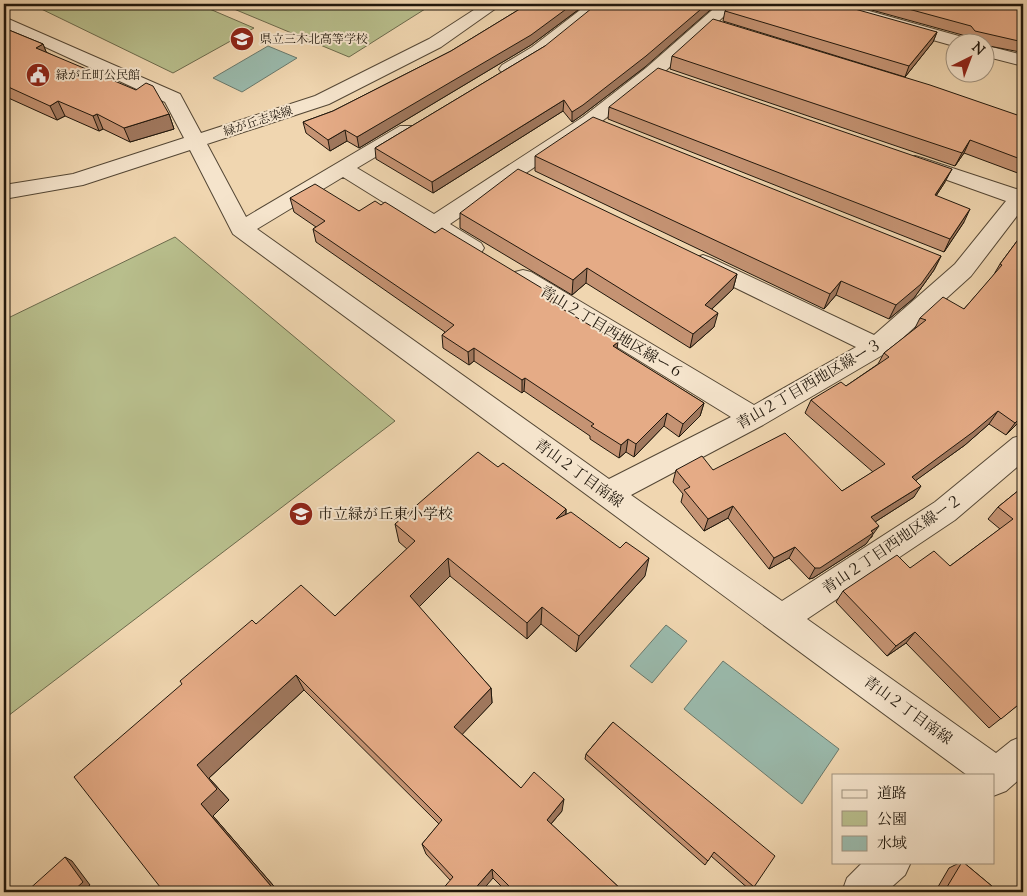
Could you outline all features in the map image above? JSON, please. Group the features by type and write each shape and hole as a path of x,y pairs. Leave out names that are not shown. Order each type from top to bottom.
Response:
{"street":[{"name":"緑が丘志染線","path":"4,192 76,180 322,100 435,43 494,4"},
{"path":"496,76 538,51 598,4"},
{"path":"434,224 514,171 599,125 653,72 729,4"},
{"path":"826,4 944,37"},
{"name":"青山２丁目南線","path":"4,22 174,98 194,142 241,229 782,619 1005,769"},
{"path":"707,24 726,30"},
{"path":"994,53 1023,61"},
{"path":"653,72 672,79"},
{"path":"241,229 419,122"},
{"path":"898,156 1022,197"},
{"name":"青山２丁目西地区線ー６","path":"342,168 754,418"},
{"path":"514,171 541,184"},
{"name":"青山２丁目西地区線ー３","path":"608,493 754,418 877,347 1022,197"},
{"path":"682,253 877,347"},
{"name":"青山２丁目西地区線ー２","path":"782,619 945,511 1023,446"},
{"path":"862,892 872,879 890,864"}],"green space":[{"path":"31,4 198,4 254,28 173,73"},
{"path":"222,4 433,4 349,57"},
{"path":"175,237 395,421 4,719 4,320"}],"water":[{"path":"268,46 297,58 242,92 213,78"},
{"path":"666,625 687,641 652,683 630,666"},
{"path":"723,661 839,749 802,804 684,709"}],"building":[{"path":"528,4 573,4 531,35 357,137 345,130 328,140 303,122 333,111 451,51"},
{"path":"597,4 707,4 646,56 583,105 572,112 564,100 432,182 375,148 545,46"},
{"path":"731,4 837,4 937,32 909,66 725,11"},
{"path":"890,4 1023,5 1023,42 994,35 994,32 975,31 971,26"},
{"path":"713,19 930,85 1023,117 1023,160 970,140 962,153 672,56"},
{"name":"緑が丘町公民館","path":"4,28 43,44 36,48 136,90 146,83 153,86 169,114 124,128 97,114 93,116 58,101 50,106 4,85"},
{"path":"658,68 952,169 935,195 970,209 950,239 609,107"},
{"path":"593,117 941,256 921,284 896,305 841,281 830,294 535,156"},
{"path":"518,169 737,274 705,305 718,313 693,334 587,268 573,280 460,213"},
{"path":"315,184 359,211 375,201 381,205 385,202 435,233 442,228 555,296 549,301 618,342 613,346 704,403 683,424 667,413 636,444 628,439 621,445 591,426 594,424 525,378 522,380 474,348 468,352 442,335 454,325 313,229 325,221 290,198"},
{"path":"1023,233 1023,415 1015,423 998,411 912,477 921,486 871,517 879,526 871,531 873,533 820,568 815,568 795,547 774,558 733,506 708,519 684,490 690,487 676,470 702,456 713,470 785,433 842,491 885,464 811,400 841,382 846,386 889,357 884,353 926,320 920,318 943,297 964,309 1002,265 1000,264"},
{"path":"478,452 498,467 503,463 566,509 556,519 571,512 620,548 626,542 649,558 579,636 542,607 527,623 448,558 410,596 491,688 454,727 521,788 534,772 564,799 547,820 624,892 515,892 492,869 472,892 440,892 453,877 422,844 442,820 296,675 197,765 217,789 201,804 276,892 164,892 74,777 182,684 180,681 252,620 256,624 301,585 335,616 415,541 395,524"},
{"path":"1019,490 1023,493 1023,701 1001,719 915,632 896,646 843,591 897,555 910,568 934,551 950,566 1013,519 998,507"},
{"path":"613,722 775,856 754,887 714,852 708,861 586,754"},
{"path":"65,857 83,882 72,892 26,892"},
{"path":"961,864 965,864 999,892 944,892"}],"place":[{"name":"県立三木北高等学校","path":"242,39"},
{"name":"緑が丘町公民館","path":"38,75"},
{"name":"市立緑が丘東小学校","path":"301,514"}]}
